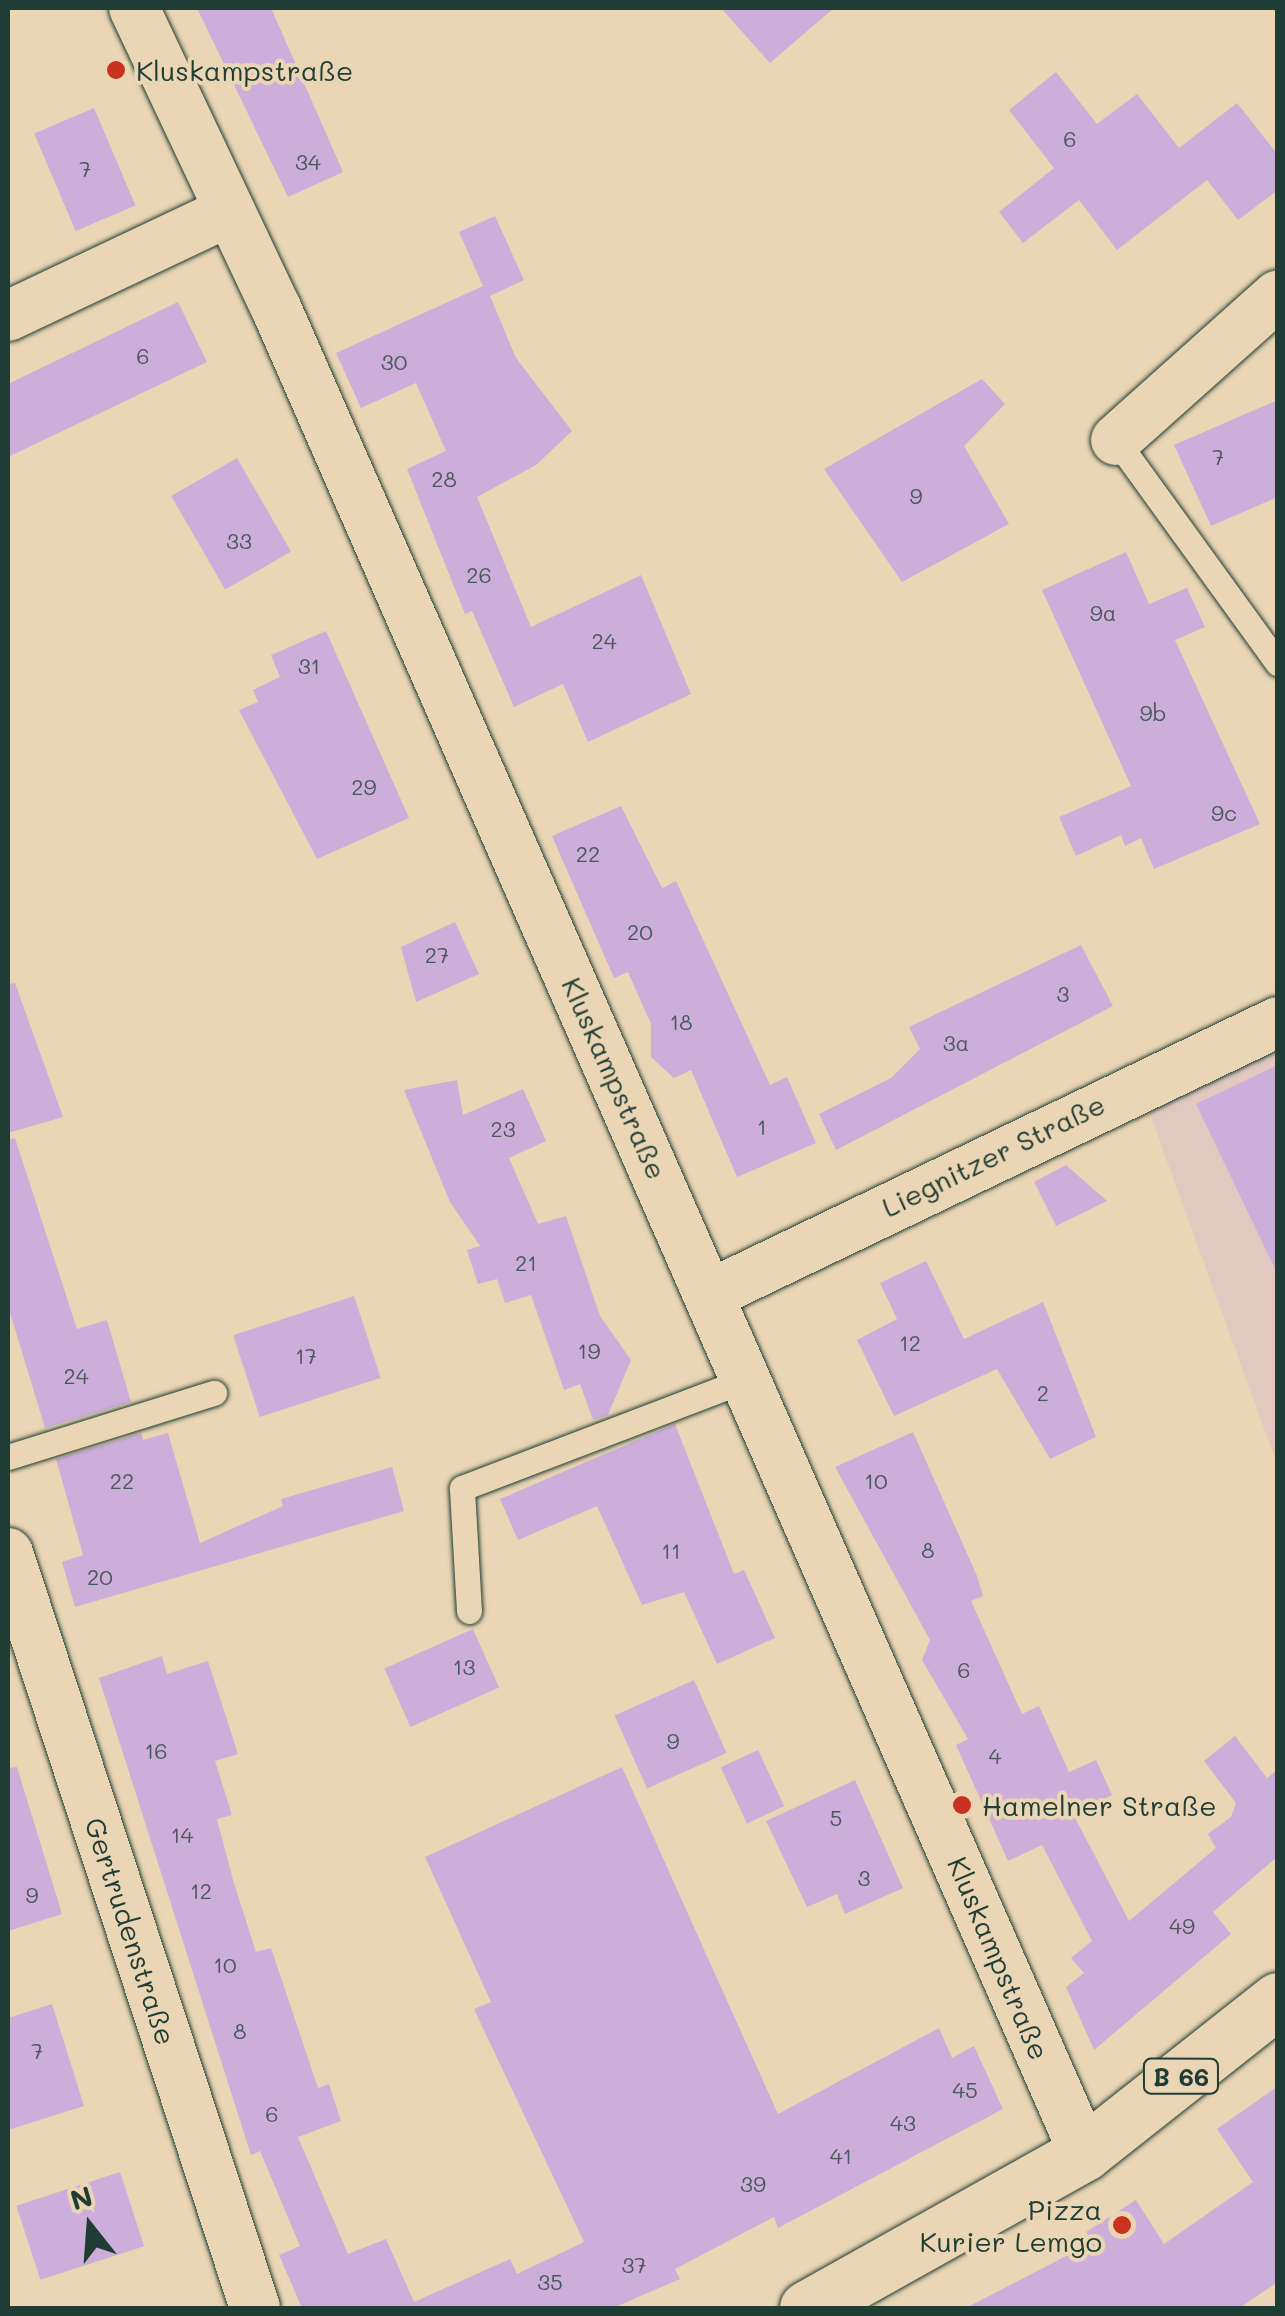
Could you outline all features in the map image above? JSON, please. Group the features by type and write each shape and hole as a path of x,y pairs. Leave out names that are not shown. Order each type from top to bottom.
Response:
{"main road":[{"name":"B 66","path":"806,2308 1084,2153 1278,2000"}],"street":[{"name":"Kluskampstraße","path":"134,8 711,1294 1084,2153"},
{"path":"8,316 228,212"},
{"path":"1116,440 1278,295"},
{"name":"Liegnitzer Straße","path":"711,1294 1278,1022"},
{"name":"Gertrudenstraße","path":"8,1554 254,2308"}],"lane":[{"path":"1116,440 1278,664"},
{"path":"468,1612 462,1488 748,1379"},
{"path":"8,1457 214,1393"}],"shaded area":[{"path":"1277,1036 1277,1464 1143,1095"}],"building":[{"path":"197,8 271,8 343,172 288,197"},
{"path":"721,8 834,8 770,63"},
{"path":"1056,72 1097,124 1137,94 1179,148 1237,103 1278,155 1278,190 1238,220 1207,180 1117,250 1079,200 1023,243 999,212 1054,168 1009,110"},
{"path":"94,108 135,206 76,231 34,133"},
{"path":"495,216 524,280 490,296 516,358 572,431 536,465 477,497 531,627 641,575 691,694 588,742 563,684 514,707 472,611 465,614 407,469 446,451 416,383 361,408 336,353 483,286 459,232"},
{"path":"178,302 207,362 8,457 8,384"},
{"path":"982,379 1005,404 964,446 1009,524 902,582 824,469"},
{"path":"1278,400 1278,497 1211,526 1174,445"},
{"path":"237,458 291,552 225,590 171,496"},
{"path":"1126,552 1149,604 1187,588 1205,627 1175,640 1260,824 1154,869 1141,838 1125,846 1121,835 1076,856 1059,817 1131,786 1042,590"},
{"path":"326,631 409,818 317,859 239,710 258,702 253,690 280,677 271,655"},
{"path":"621,806 662,888 676,881 770,1085 787,1077 816,1143 737,1177 691,1070 674,1078 651,1057 651,1024 628,972 614,978 552,836"},
{"path":"455,922 479,974 416,1002 401,947"},
{"path":"1081,945 1113,1006 836,1150 819,1114 891,1078 920,1049 909,1027"},
{"path":"15,983 63,1117 8,1133 8,984"},
{"path":"1278,1065 1278,1275 1196,1104"},
{"path":"457,1080 463,1115 523,1089 546,1141 509,1158 538,1224 566,1216 600,1316 631,1360 608,1415 593,1420 580,1384 564,1390 531,1295 505,1303 497,1279 478,1284 467,1250 480,1246 450,1202 404,1090"},
{"path":"15,1138 77,1329 107,1320 131,1402 45,1428 8,1306 8,1140"},
{"path":"1066,1165 1107,1201 1056,1226 1034,1182"},
{"path":"926,1261 964,1339 1043,1302 1096,1437 1050,1459 997,1369 894,1416 857,1340 897,1319 880,1283"},
{"path":"354,1296 381,1378 260,1417 233,1335"},
{"path":"675,1424 734,1574 744,1570 775,1638 717,1664 684,1592 642,1605 597,1506 518,1540 500,1499"},
{"path":"913,1432 977,1576 983,1596 971,1601 1022,1714 1039,1706 1069,1772 1096,1760 1112,1795 1073,1814 1129,1921 1216,1848 1208,1834 1231,1817 1236,1803 1204,1761 1235,1736 1267,1778 1278,1769 1278,1856 1213,1912 1231,1934 1094,2050 1066,1987 1084,1973 1071,1958 1092,1941 1042,1845 1008,1861 956,1745 968,1739 922,1660 930,1640 835,1467"},
{"path":"141,1433 143,1440 168,1433 200,1543 283,1506 281,1499 392,1467 404,1511 75,1607 62,1562 83,1555 56,1459"},
{"path":"473,1629 499,1687 410,1727 384,1668"},
{"path":"162,1656 167,1674 208,1661 238,1754 215,1761 232,1815 217,1819 233,1880 256,1952 271,1948 318,2088 329,2084 341,2121 298,2137 348,2254 386,2239 414,2302 510,2259 517,2274 584,2242 474,2009 491,2002 425,1857 622,1767 778,2114 939,2028 952,2058 974,2046 1003,2109 778,2228 774,2217 675,2269 680,2279 613,2308 302,2308 279,2255 300,2246 260,2151 251,2155 99,1678"},
{"path":"694,1680 727,1753 647,1788 615,1715"},
{"path":"758,1750 784,1806 747,1824 721,1767"},
{"path":"17,1767 62,1914 8,1931 8,1768"},
{"path":"855,1780 903,1888 845,1914 837,1894 807,1907 766,1821"},
{"path":"52,2004 84,2106 8,2130 8,2018"},
{"path":"1278,2086 1278,2282 1239,2308 966,2308 1093,2242 1086,2232 1136,2200 1164,2244 1253,2182 1217,2129"},
{"path":"120,2172 144,2246 40,2280 16,2206"}],"place":[{"name":"Kluskampstraße","path":"116,70"},
{"name":"Hamelner Straße","path":"962,1805"},
{"name":"Pizza Kurier Lemgo","path":"1122,2225"}]}
